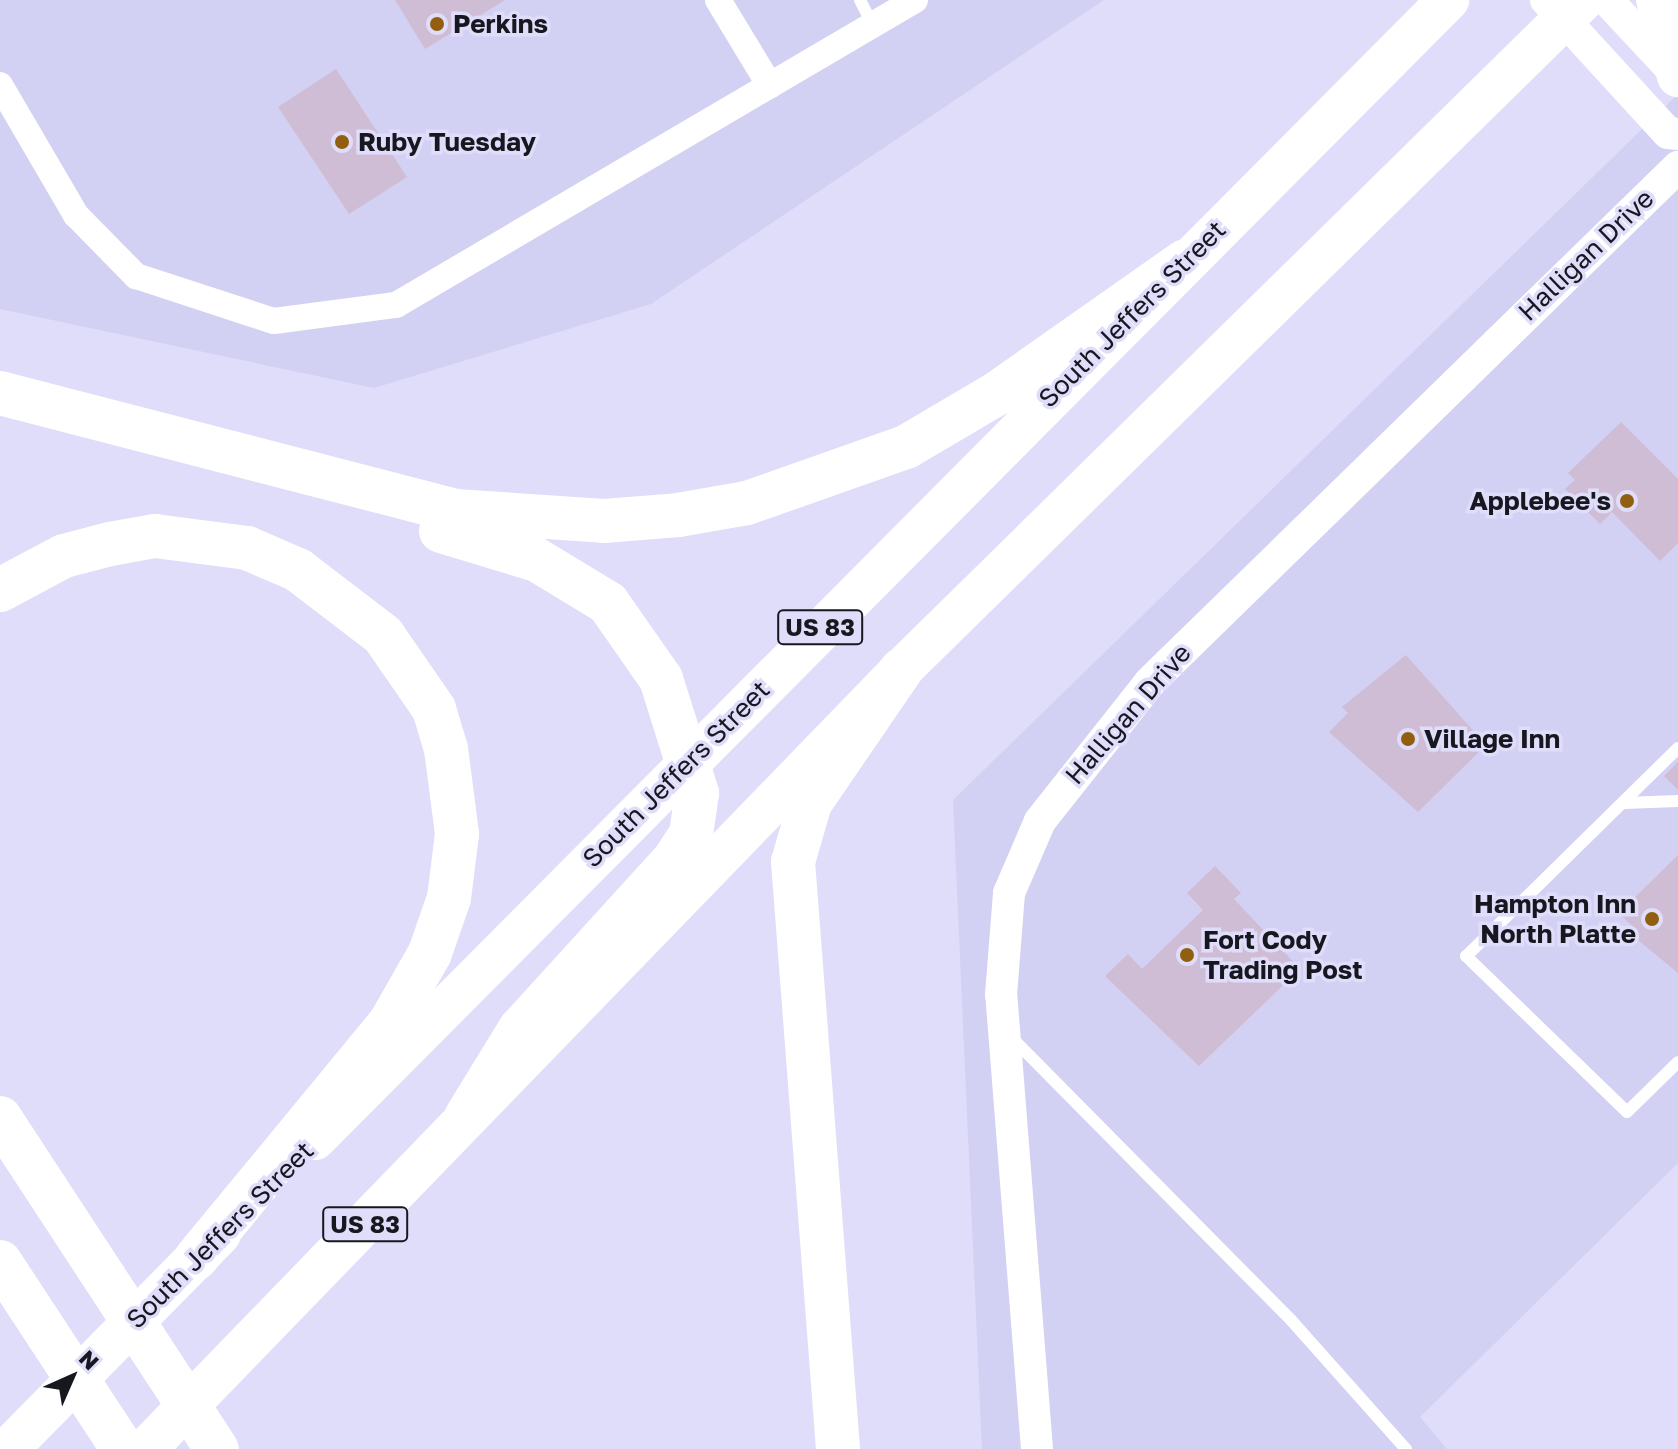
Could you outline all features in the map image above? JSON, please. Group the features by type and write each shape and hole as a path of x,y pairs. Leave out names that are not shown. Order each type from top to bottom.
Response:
{"highway":[{"path":"1377,66 1416,0"},
{"name":"South Jeffers Street","path":"8,1449 1377,66 1448,0"},
{"path":"1657,0 1678,76"},
{"name":"US 83","path":"146,1449 901,670 1564,7"},
{"path":"0,393 86,419 455,511 604,521 678,515 747,503 906,447 996,394 1185,261"},
{"path":"86,419 255,481 490,544 564,573 608,603 644,649 690,759 697,793 691,834 520,1029 466,1117"},
{"path":"0,590 64,556 125,541 202,539 247,548 298,570 383,635 434,709 446,749 457,834 449,898 430,953 390,1023 196,1258"},
{"path":"838,1449 793,862 810,803 901,670"},
{"path":"0,1118 217,1449"},
{"path":"0,1262 123,1449"}],"street":[{"path":"718,0 770,86"},
{"path":"0,85 76,215 136,276 190,298 274,321 396,305 915,0"},
{"path":"1607,0 1678,76"},
{"path":"1564,7 1668,133 1678,134"},
{"name":"Halligan Drive","path":"1037,1449 1005,1031 1009,893 1040,821 1080,765 1150,682 1352,477 1678,167"}],"lane":[{"path":"860,0 872,24"},
{"path":"1678,748 1466,956 1627,1112 1678,1062"},
{"path":"1624,803 1678,801"},
{"path":"1005,1031 1291,1320 1406,1449"}],"shaded area":[{"path":"0,0 1104,0 651,304 374,388 0,309"},
{"path":"1678,94 1678,1163 1420,1417 1447,1449 982,1449 953,800"}],"building":[{"name":"Perkins","path":"395,0 505,0 425,49"},
{"name":"Ruby Tuesday","path":"336,69 407,177 349,214 278,107"},
{"name":"Applebee's","path":"1621,422 1678,479 1678,543 1660,561 1612,512 1600,524 1565,489 1575,480 1568,473"},
{"name":"Village Inn","path":"1406,655 1486,745 1418,812 1329,732 1348,713 1342,707"},
{"path":"1678,762 1678,790 1664,776"},
{"name":"Hampton Inn North Platte","path":"1678,855 1678,973 1627,931 1632,926 1619,913"},
{"path":"1215,866 1241,893 1234,899 1300,969 1199,1066 1105,976 1128,954 1142,969 1203,910 1187,893"}],"place":[{"name":"Perkins","path":"437,24"},
{"name":"Ruby Tuesday","path":"342,142"},
{"name":"Applebee's","path":"1627,501"},
{"name":"Village Inn","path":"1408,739"},
{"name":"Hampton Inn North Platte","path":"1652,919"},
{"name":"Fort Cody Trading Post","path":"1187,955"}]}
